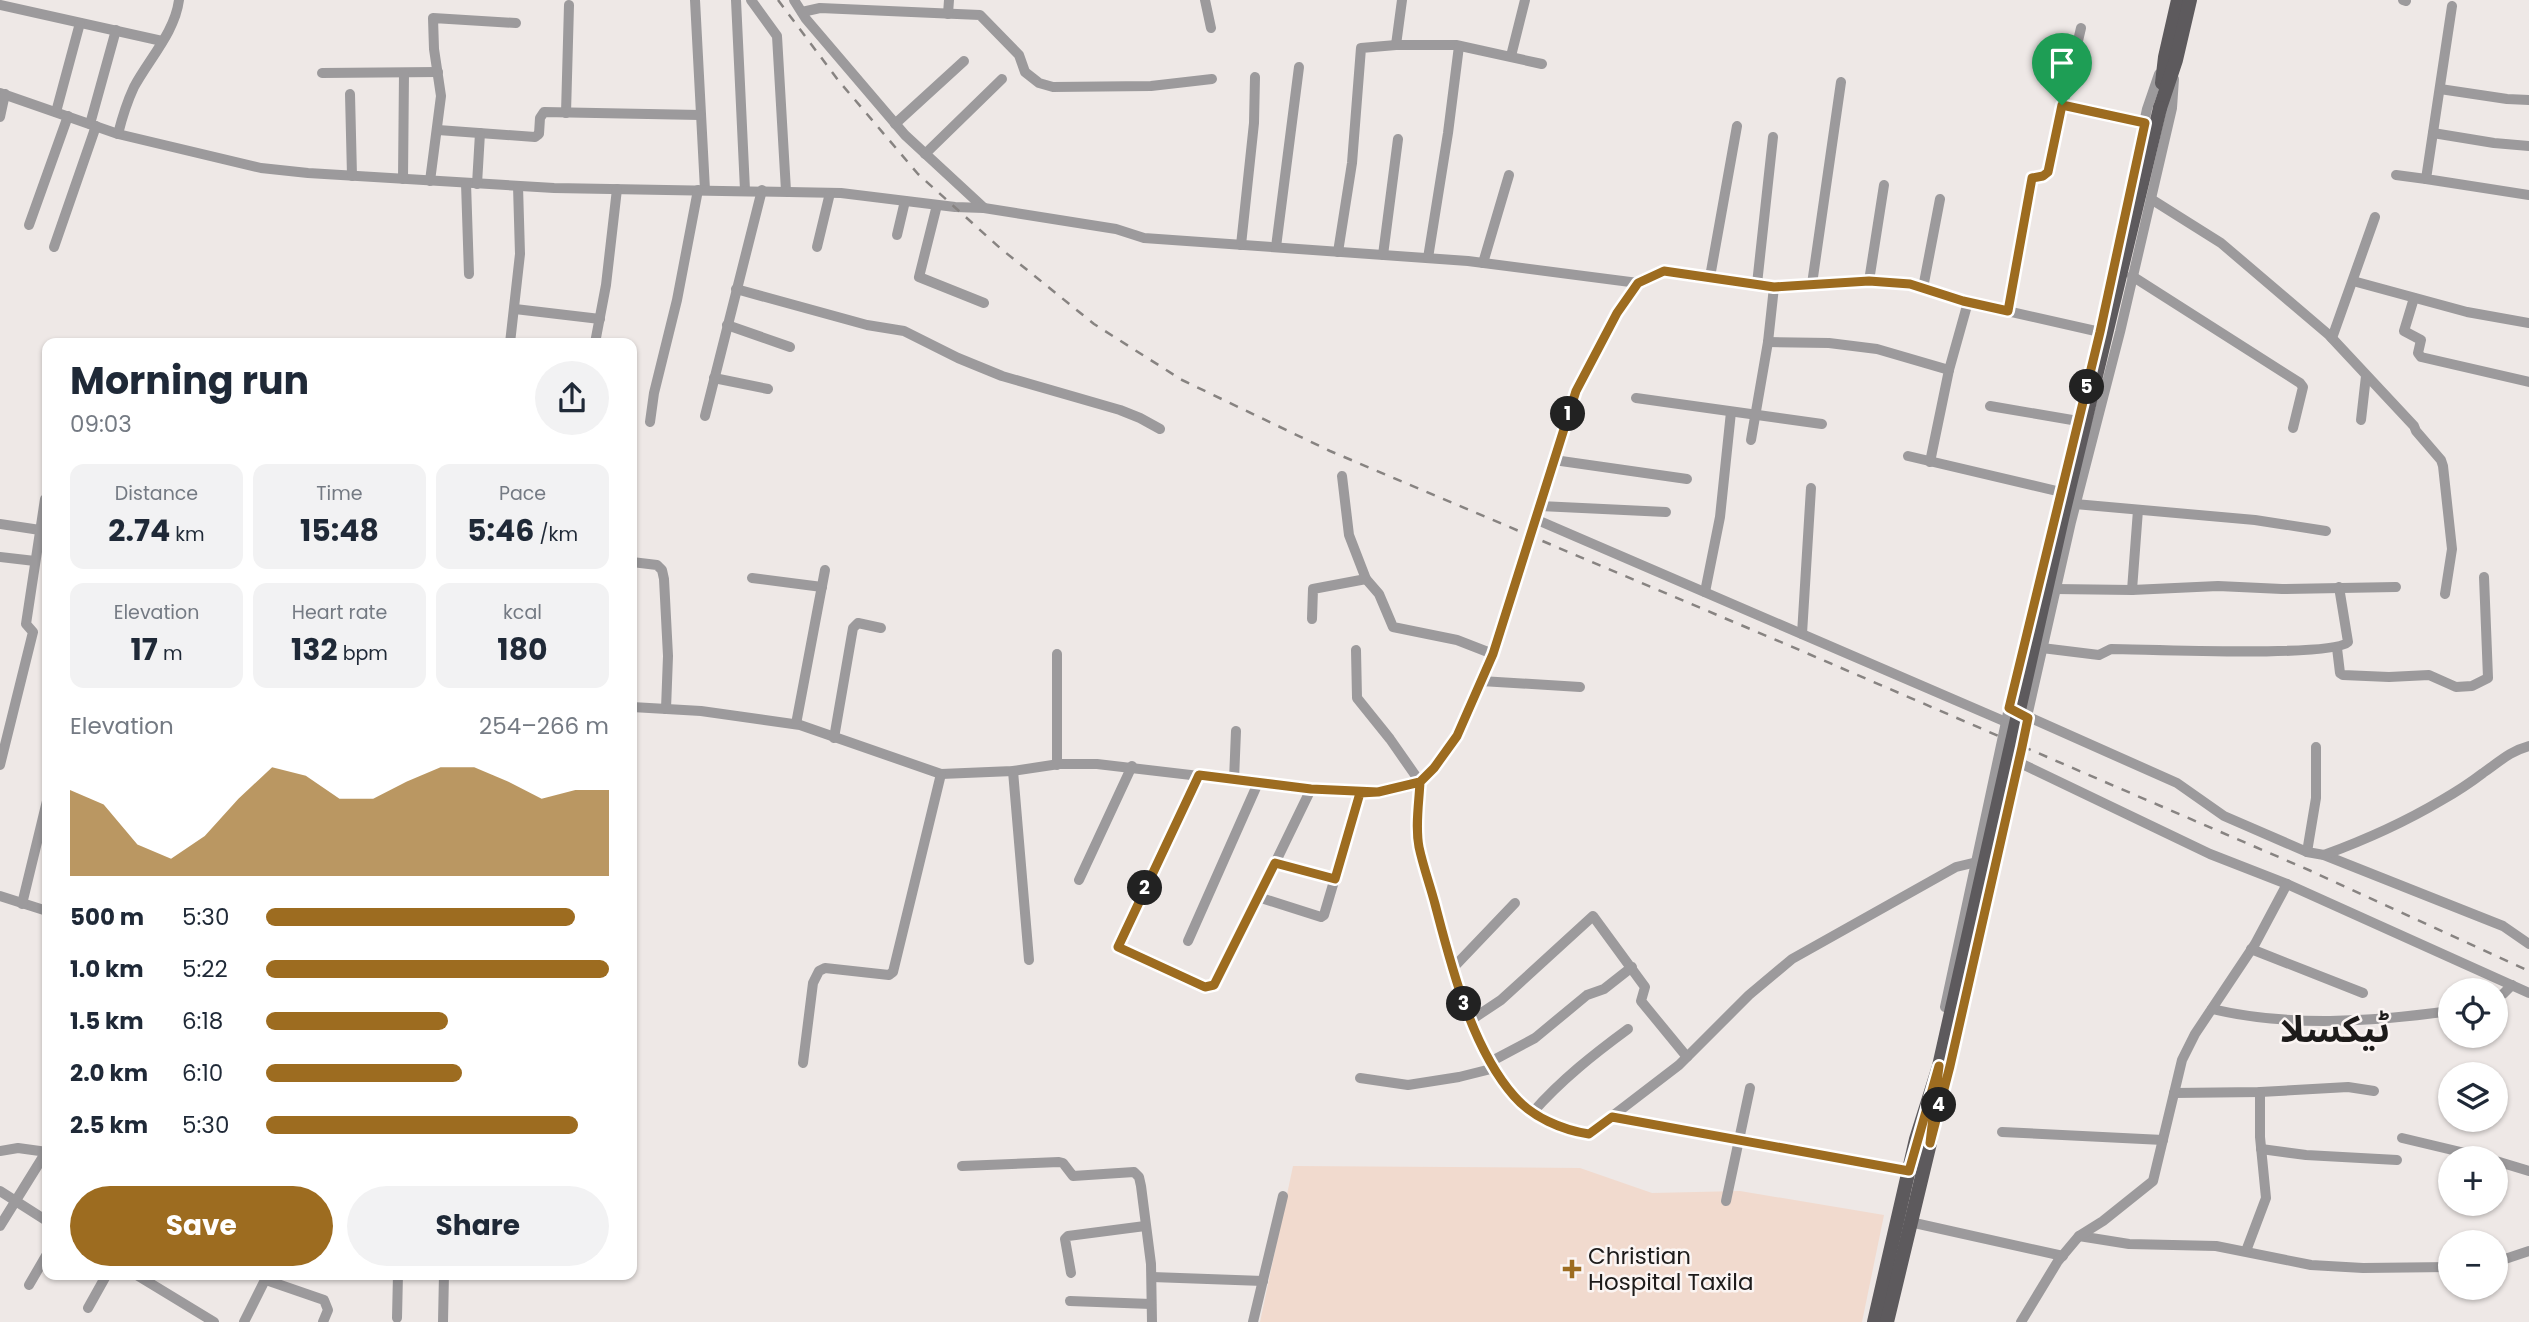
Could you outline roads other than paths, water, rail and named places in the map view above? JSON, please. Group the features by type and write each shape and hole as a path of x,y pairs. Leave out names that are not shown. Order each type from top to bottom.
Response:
{"main road":[{"path":"1887,1322 1910,1222 1939,1066 2061,524 2160,108 2178,0"},
{"path":"2170,59 2190,0"},
{"path":"1874,1322 1909,1171 1923,1141"}],"street":[{"path":"118,134 134,88 177,13 179,0"},
{"path":"650,422 654,393 701,190 695,0"},
{"path":"736,0 745,190"},
{"path":"751,0 777,36 786,191"},
{"path":"794,0 849,71 895,124 984,208"},
{"path":"948,14 949,0"},
{"path":"1205,0 1211,28"},
{"path":"1396,45 1402,0"},
{"path":"1511,56 1525,0"},
{"path":"0,5 162,41"},
{"path":"566,113 569,5"},
{"path":"2426,179 2452,6"},
{"path":"802,12 820,8 980,15 1019,55 1025,72 1039,83 1053,87 1151,86 1212,79"},
{"path":"430,181 442,96 434,49 433,18 516,23"},
{"path":"56,112 80,23"},
{"path":"2008,311 2032,178 2048,172 2081,28"},
{"path":"54,247 93,125 116,30"},
{"path":"1338,252 1352,163 1361,48 1396,45 1459,46 1542,64"},
{"path":"1428,258 1459,46"},
{"path":"1923,1141 2009,708 2100,332 2145,123 2170,59"},
{"path":"1923,1141 1950,1066 2042,648 2172,108 2170,59"},
{"path":"895,124 964,61"},
{"path":"1276,247 1299,67"},
{"path":"403,179 404,72"},
{"path":"322,73 438,72"},
{"path":"1241,245 1254,123 1255,77"},
{"path":"925,154 1002,79"},
{"path":"1812,284 1841,82"},
{"path":"2440,89 2529,100"},
{"path":"0,117 2,93 118,134 261,168 518,186 830,193 984,208 1116,229 1144,238 1483,263 1638,283"},
{"path":"349,94 352,176"},
{"path":"2062,105 2145,123"},
{"path":"438,131 535,137 539,134 541,114 700,115"},
{"path":"29,225 68,116"},
{"path":"1710,277 1737,126"},
{"path":"469,274 472,183 480,133"},
{"path":"2433,134 2529,146"},
{"path":"1757,284 1773,137"},
{"path":"1383,255 1398,139"},
{"path":"1483,263 1509,175"},
{"path":"2396,175 2529,195"},
{"path":"1869,281 1884,185"},
{"path":"511,338 520,254 518,186"},
{"path":"596,338 617,189"},
{"path":"705,416 762,190"},
{"path":"817,247 830,193"},
{"path":"2151,199 2221,243 2332,338 2414,426 2441,460 2452,532 2445,594"},
{"path":"1923,288 1940,200"},
{"path":"897,235 905,201"},
{"path":"937,205 919,277 984,303"},
{"path":"2332,338 2375,217"},
{"path":"1977,862 1956,867 1792,958 1749,995 1687,1057 1612,1117 1589,1134 1573,1132 1540,1118 1514,1097 1493,1065 1471,1020 1452,970 1419,847 1420,782 1457,736 1493,654 1576,391 1617,313 1638,283 1664,271 1774,287 1869,281 1910,284 1968,302 2100,332"},
{"path":"2132,276 2300,383 2303,387 2293,428"},
{"path":"2353,281 2467,312 2529,323"},
{"path":"1751,440 1768,342 1774,287"},
{"path":"736,289 867,325 904,331 1002,376 1120,410 1160,429"},
{"path":"2414,298 2404,331 2421,340 2418,353 2421,356 2529,382"},
{"path":"1930,462 1949,370 1968,302"},
{"path":"515,309 600,319"},
{"path":"727,325 790,347"},
{"path":"1768,342 1829,343 1877,349 1949,370"},
{"path":"2361,420 2367,376"},
{"path":"714,378 768,389"},
{"path":"1636,398 1822,424"},
{"path":"1990,406 2078,422"},
{"path":"1705,592 1720,516 1731,412"},
{"path":"1908,456 2061,492"},
{"path":"1554,460 1687,480"},
{"path":"1342,477 1349,535 1366,579 1384,603 1393,627 1446,637 1493,654"},
{"path":"1802,634 1811,488"},
{"path":"2076,504 2255,520 2326,531"},
{"path":"1540,506 1666,512"},
{"path":"2132,590 2138,510"},
{"path":"1535,519 2006,722"},
{"path":"0,765 33,632 26,624 42,520"},
{"path":"0,524 40,530"},
{"path":"0,557 34,561"},
{"path":"637,563 657,565 662,570 664,579 666,709"},
{"path":"796,724 825,570"},
{"path":"2337,648 2340,673 2343,675 2429,675 2456,687 2472,686 2485,681 2488,678 2484,577"},
{"path":"752,578 822,587"},
{"path":"1312,619 1313,589 1366,579"},
{"path":"2042,648 2098,654 2111,649 2266,651 2337,648 2348,642 2339,587"},
{"path":"2056,589 2396,587"},
{"path":"834,738 853,628 858,623 881,628"},
{"path":"1356,650 1357,698 1420,782"},
{"path":"1057,654 1057,765"},
{"path":"1481,681 1580,687"},
{"path":"637,707 701,711 796,724 941,774 1097,764 1360,793 1378,792 1420,782"},
{"path":"2009,708 2177,783 2224,816 2308,852 2324,855 2503,926 2529,944"},
{"path":"1234,780 1236,731"},
{"path":"2324,855 2369,838 2441,801 2485,773 2514,750 2529,746"},
{"path":"2308,852 2316,798 2316,747"},
{"path":"2018,762 2210,853 2287,884 2529,993"},
{"path":"1079,880 1132,766"},
{"path":"1013,771 1029,960"},
{"path":"803,1063 813,983 819,971 825,968 889,975 893,972 941,774"},
{"path":"1199,775 1118,947 1205,987 1214,985 1311,789"},
{"path":"1188,941 1258,783"},
{"path":"1258,897 1321,917 1324,915 1360,793"},
{"path":"22,904 42,822"},
{"path":"1275,863 1335,879"},
{"path":"2021,1322 2063,1255 2079,1236 2103,1221 2153,1181 2182,1060 2251,949 2287,884"},
{"path":"0,895 42,910"},
{"path":"1452,970 1515,903"},
{"path":"1471,1020 1501,1000 1593,916 1645,987 1641,1001 1687,1057"},
{"path":"2251,949 2363,993"},
{"path":"1360,1078 1408,1085 1493,1065 1535,1038 1587,995 1604,989 1632,967"},
{"path":"2508,989 2512,985"},
{"path":"2212,1009 2252,1018 2365,1020 2438,1012"},
{"path":"1533,1112 1592,1055 1628,1029"},
{"path":"2174,1093 2348,1087 2374,1091"},
{"path":"1726,1201 1750,1088"},
{"path":"2246,1251 2266,1198 2261,1149 2260,1092"},
{"path":"1612,1117 1909,1171"},
{"path":"2003,1132 2163,1140"},
{"path":"2402,1138 2438,1147"},
{"path":"0,1151 18,1148 42,1151"},
{"path":"2261,1149 2306,1155 2397,1160"},
{"path":"0,1226 42,1160"},
{"path":"962,1166 1059,1162 1063,1163 1073,1176 1134,1172 1139,1177 1141,1186 1152,1277 1152,1322"},
{"path":"2508,1165 2529,1171"},
{"path":"0,1191 42,1218"},
{"path":"1253,1322 1283,1196"},
{"path":"1910,1222 2063,1255"},
{"path":"1071,1273 1065,1239 1068,1236 1145,1226"},
{"path":"2079,1236 2129,1244 2216,1246 2311,1265 2363,1268 2438,1266"},
{"path":"2508,1258 2529,1251"},
{"path":"29,1285 42,1263"},
{"path":"1152,1277 1263,1281"},
{"path":"88,1308 104,1280"},
{"path":"145,1280 214,1322"},
{"path":"244,1322 265,1280"},
{"path":"274,1280 324,1300 328,1310 323,1322"},
{"path":"397,1318 398,1280"},
{"path":"443,1322 444,1280"},
{"path":"1070,1301 1151,1304"}],"railway":[{"path":"778,0 838,80 918,174 1000,248 1094,324 1182,380 1330,451 2311,871 2529,971"}],"place":[{"name":"Christian Hospital Taxila","path":"1572,1269"}],"district":[{"name":"ٹیکسلا","path":"2335,1029"}]}
